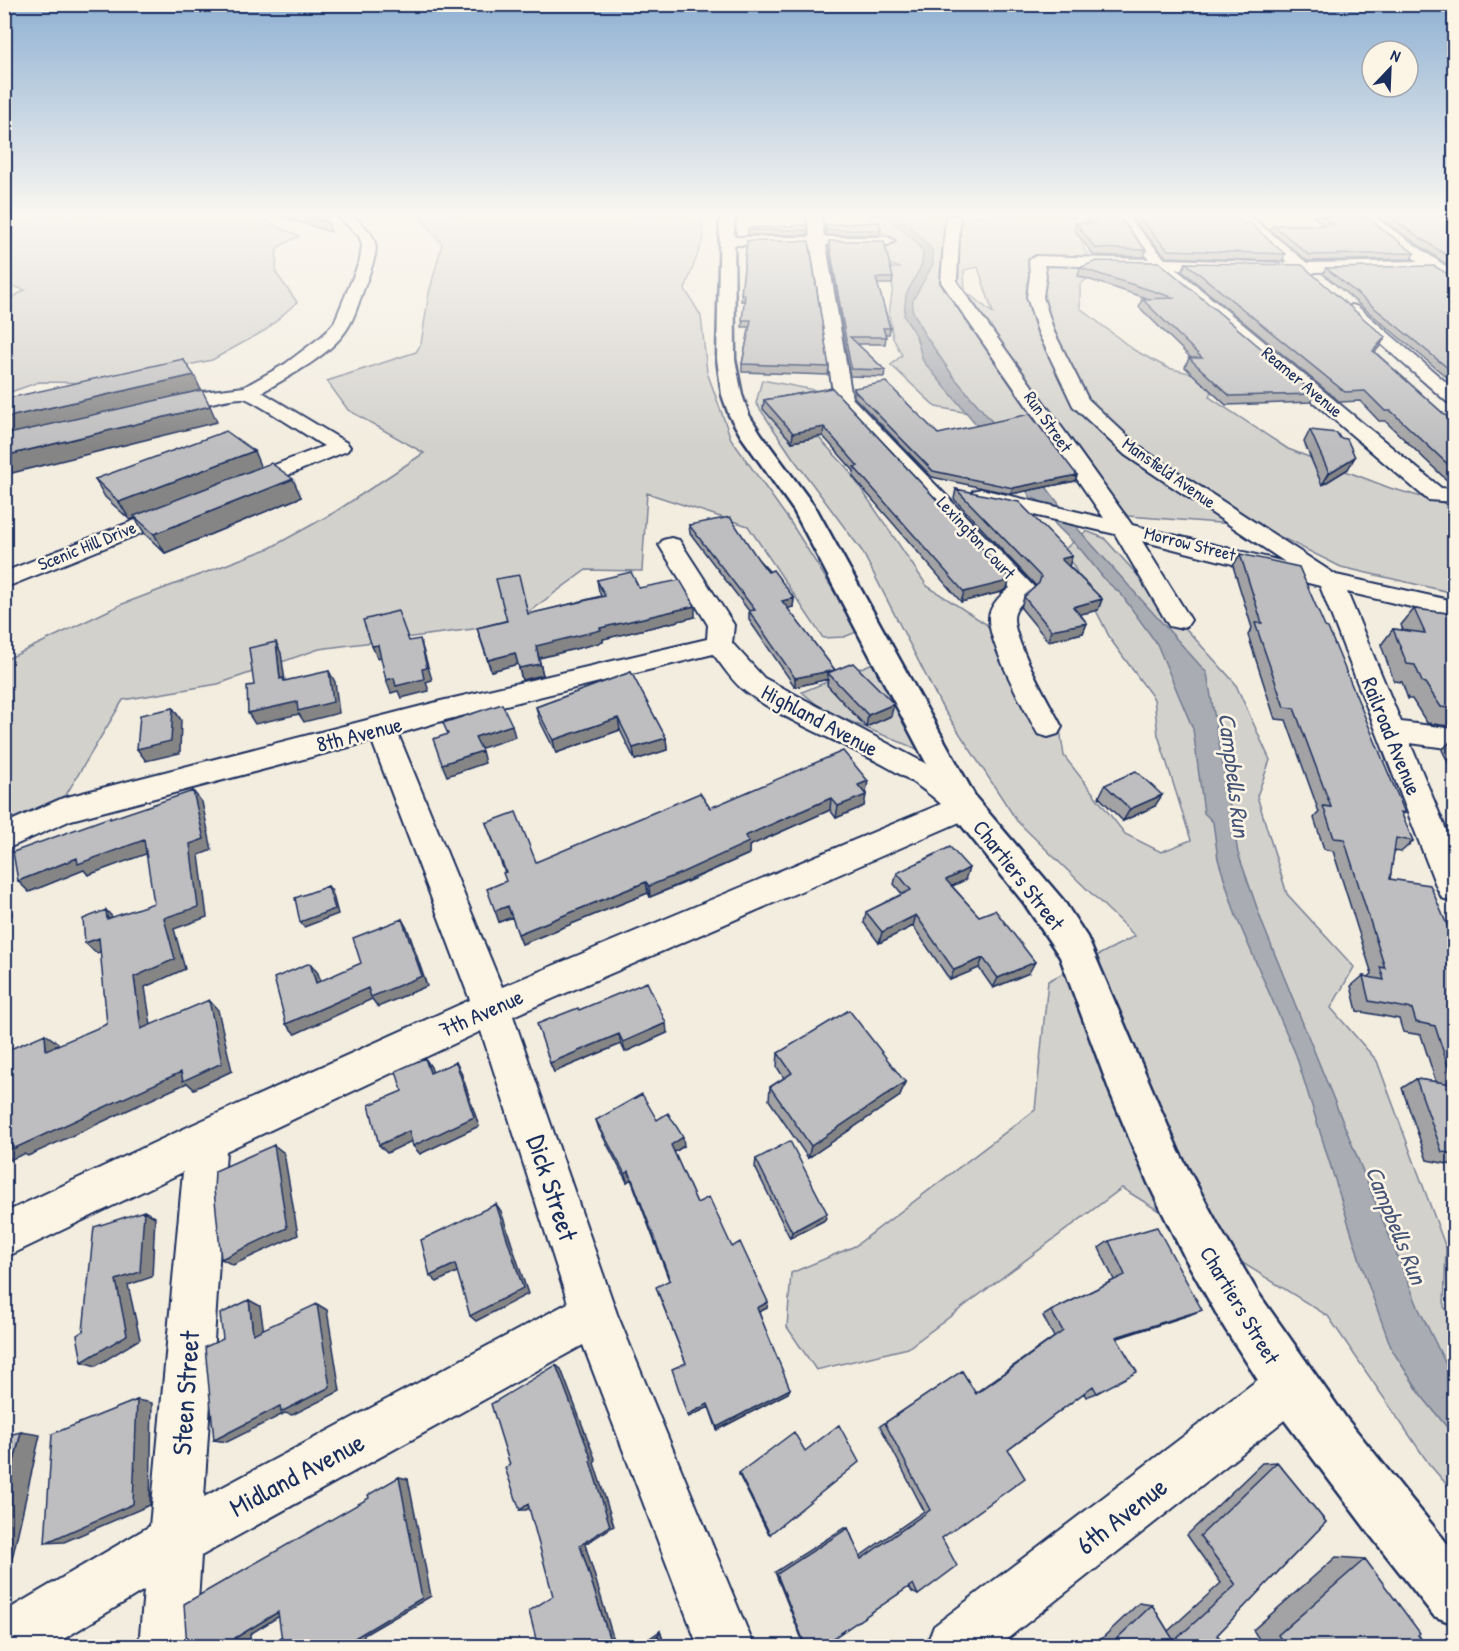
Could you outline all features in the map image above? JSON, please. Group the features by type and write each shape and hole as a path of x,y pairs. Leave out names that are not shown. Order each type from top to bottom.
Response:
{"main road":[{"name":"Chartiers Street","path":"727,293 726,358 732,395 739,415 751,436 805,510 965,807 991,842 1050,909 1074,947 1093,990 1150,1139 1179,1200 1236,1301 1289,1386 1394,1522 1455,1596"}],"street":[{"path":"148,411 203,398 249,392 291,368 328,340 342,324 354,293"},
{"name":"Lexington Court","path":"826,293 843,399 1024,589 1011,600 1001,615 1003,636 1048,727"},
{"name":"Run Street","path":"957,293 1122,528 1178,620"},
{"name":"Mansfield Avenue","path":"1036,293 1046,332 1080,402 1132,450 1331,582"},
{"name":"Reamer Avenue","path":"1197,293 1445,495"},
{"path":"1338,298 1455,398"},
{"path":"220,494 340,447 249,392"},
{"name":"Morrow Street","path":"924,484 1087,519 1295,570 1331,582 1455,609"},
{"name":"Scenic Hill Drive","path":"4,581 198,503"},
{"path":"671,545 721,626 718,644"},
{"name":"Railroad Avenue","path":"1331,582 1389,730 1453,882"},
{"name":"Highland Avenue","path":"718,644 754,684 835,730 910,767 940,785 965,807"},
{"name":"8th Avenue","path":"4,838 63,810 441,711 718,644"},
{"name":"Dick Street","path":"381,728 492,1008 594,1314 726,1647"},
{"path":"1389,730 1455,739"},
{"name":"7th Avenue","path":"4,1236 206,1139 492,1008 965,807"},
{"name":"Steen Street","path":"167,1647 206,1139"},
{"name":"Midland Avenue","path":"4,1644 175,1541 594,1314"},
{"name":"6th Avenue","path":"954,1647 1289,1386"}],"shaded area":[{"path":"20,293 291,293 297,302 266,330 212,360 102,383 39,382 5,394 5,302"},
{"path":"429,293 687,293 701,316 707,372 731,439 791,523 859,631 844,637 823,638 748,526 647,493 642,571 586,570 512,624 319,649 218,684 123,700 66,795 5,822 5,660 120,605 270,548 335,512 424,453 348,410 327,381 416,352 421,344"},
{"path":"892,293 968,293 993,313 986,293 1080,293 1080,308 1134,350 1168,368 1215,379 1209,397 1288,449 1390,488 1454,506 1454,593 1341,567 1259,526 1128,516 1052,442 1007,434 985,416 936,407 891,365 902,355 893,338 889,314"},
{"path":"917,293 912,309 923,332 953,376 1034,471 1078,529 1207,673 1238,853 1263,925 1419,1309 1454,1381 1454,1436 1421,1395 1392,1350 1364,1273 1296,1055 1236,916 1218,859 1213,822 1204,813 1193,729 1157,644 1121,594 1106,581 1082,551 1056,525 1038,500 1030,497 1019,477 997,449 923,361 916,336 904,316 906,295"},
{"path":"762,380 830,393 857,402 846,415 805,423 847,468 927,586 986,624 1060,729 1064,756 1125,834 1161,852 1191,840 1158,735 1154,699 1111,640 1065,549 1086,531 1104,538 1235,683 1270,760 1257,796 1287,894 1354,967 1331,1008 1377,1061 1446,1248 1444,1307 1454,1320 1454,1493 1429,1464 1328,1316 1122,1188 908,1348 816,1370 787,1327 791,1273 855,1246 1035,1110 1048,981 1135,936 1017,821 941,705 862,551 793,458 756,403"},
{"path":"873,663 911,727 919,750 823,710 802,692"}],"building":[{"path":"817,293 829,367 742,364 751,320 742,320 745,294 741,294"},
{"path":"838,293 880,293 890,328 883,328 886,337 850,337 885,370 851,369"},
{"path":"1159,293 1196,293 1315,394 1230,396 1189,358 1202,358 1142,299 1175,298"},
{"path":"1223,293 1334,293 1385,337 1373,351 1455,424 1455,471 1391,411 1385,411 1365,391 1345,392"},
{"path":"1356,293 1455,293 1455,374"},
{"path":"183,359 194,375 4,418 4,399"},
{"path":"886,382 938,434 1030,414 1077,475 1013,488 933,471 854,388"},
{"path":"832,388 1010,578 1004,582 964,592 854,467 858,466 824,427 793,433 764,400"},
{"path":"202,390 210,406 4,456 4,435"},
{"path":"1310,430 1337,433 1340,438 1347,439 1355,457 1329,473"},
{"path":"226,431 254,451 119,502 95,479"},
{"path":"271,463 293,479 154,534 134,516"},
{"path":"956,489 1019,502 1072,556 1061,559 1102,599 1073,607 1087,623 1051,630 1024,597 1039,583 1041,577"},
{"path":"730,517 768,572 773,570 794,598 782,601 835,670 795,678 749,611 755,610 689,525"},
{"path":"1240,554 1299,567 1325,627 1328,628 1405,813 1401,812 1413,841 1396,838 1390,879 1430,885 1455,944 1455,1154 1442,1152 1416,1079 1454,1084 1435,1026 1416,1022 1412,1009 1369,1001 1363,976 1384,980 1380,967 1385,968 1344,839 1334,838 1323,806 1331,807 1294,708 1284,707 1255,623 1262,623"},
{"path":"631,572 639,588 680,580 695,606 600,628 601,630 536,646 540,664 519,668 515,653 488,660 477,628 507,621 496,579 519,575 528,614 605,596 597,580"},
{"path":"1414,609 1455,614 1455,709 1441,707 1422,682 1415,665 1407,664 1393,629 1425,633"},
{"path":"398,611 409,641 420,639 427,668 422,669 424,679 396,686 394,678 386,680 378,645 372,646 363,620"},
{"path":"276,642 280,679 283,678 284,681 329,671 333,702 298,711 297,702 248,713 247,686 254,685 249,648"},
{"path":"853,663 894,704 868,715 828,673"},
{"path":"631,672 666,738 633,748 618,718 553,740 536,707"},
{"path":"502,704 512,725 475,737 482,751 442,764 433,739 448,734 443,723"},
{"path":"173,708 171,741 137,749 140,715"},
{"path":"843,751 868,781 858,785 866,795 838,806 831,798 745,836 749,842 681,873 649,886 646,882 518,934 508,906 495,911 487,889 506,881 503,873 506,872 486,823 516,812 536,862 700,793 710,808"},
{"path":"1136,771 1162,795 1130,809 1105,785"},
{"path":"193,791 204,839 190,844 198,907 164,918 175,959 134,977 141,1029 209,1000 222,1063 183,1081 181,1072 13,1149 13,1144 4,1148 4,1078 9,1076 8,1050 45,1034 46,1050 107,1024 99,938 85,943 83,919 106,910 107,919 154,903 144,840 78,864 77,858 18,881 13,852 110,817 110,819"},
{"path":"950,847 969,868 946,880 979,916 995,910 1035,962 998,978 983,958 954,970 916,915 882,932 866,912 911,890 897,873"},
{"path":"328,886 335,909 300,922 295,898"},
{"path":"402,919 422,976 371,997 368,988 286,1024 274,978 310,963 316,983 361,963 353,938"},
{"path":"647,982 666,1023 623,1042 619,1034 550,1063 537,1024 578,1008 579,1010"},
{"path":"849,1010 905,1082 811,1146 770,1087 792,1073 778,1053"},
{"path":"425,1058 430,1073 456,1062 474,1117 413,1146 409,1131 379,1145 369,1105 402,1091 396,1071"},
{"path":"642,1094 657,1120 668,1113 683,1137 671,1145 697,1203 709,1197 732,1247 740,1242 768,1302 757,1308 790,1389 717,1427 708,1404 687,1415 672,1369 686,1363 656,1287 670,1280 629,1171 625,1174 596,1120"},
{"path":"790,1141 827,1213 792,1232 756,1159"},
{"path":"274,1145 287,1228 221,1259 214,1190 215,1171"},
{"path":"496,1204 523,1288 470,1316 455,1264 430,1276 421,1240"},
{"path":"144,1211 140,1272 116,1280 127,1335 82,1362 77,1335 83,1331 94,1227"},
{"path":"1157,1227 1202,1310 1116,1337 1137,1372 1097,1393 1093,1386 1008,1450 1025,1478 942,1538 957,1566 918,1595 913,1584 820,1647 806,1647 777,1574 848,1528 861,1559 930,1510 885,1423 962,1371 976,1394 1063,1331 1051,1311 1125,1275 1109,1241"},
{"path":"249,1300 253,1334 317,1304 330,1387 281,1412 280,1406 214,1440 205,1347 223,1339 220,1314"},
{"path":"556,1365 592,1460 590,1461 610,1526 580,1545 612,1647 538,1647 529,1611 553,1596 528,1504 520,1510 505,1468 510,1465 491,1404"},
{"path":"137,1400 133,1504 45,1543 52,1434"},
{"path":"839,1425 859,1462 770,1534 739,1473 794,1432 805,1451"},
{"path":"21,1432 4,1504 4,1436"},
{"path":"1277,1462 1326,1522 1217,1635 1228,1647 1108,1647 1152,1605 1174,1641 1236,1585 1200,1536"},
{"path":"399,1477 422,1598 353,1639 345,1647 283,1647 278,1612 235,1638 236,1647 187,1647 184,1604 369,1498 368,1495"},
{"path":"1365,1559 1420,1633 1418,1635 1427,1647 1286,1647 1278,1635"},
{"path":"658,1635 661,1647 640,1647"}],"water label":[{"name":"Campbells Run","path":"1234,775"},
{"name":"Campbells Run","path":"1396,1225"}]}
